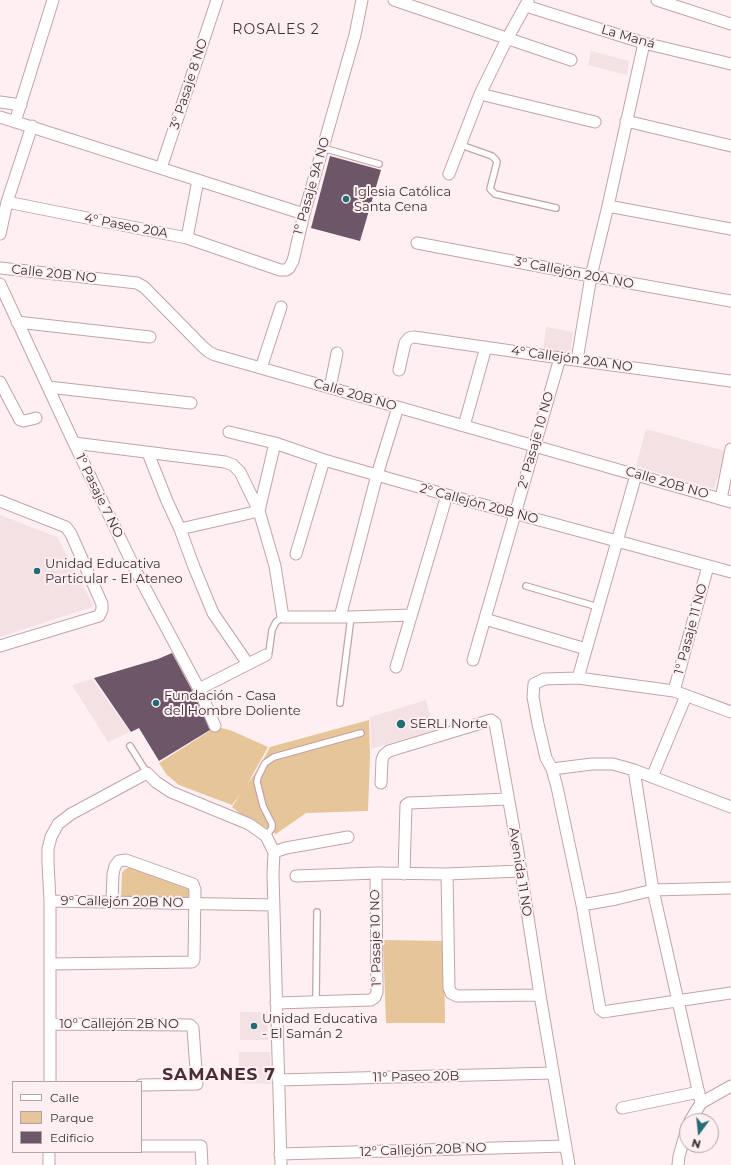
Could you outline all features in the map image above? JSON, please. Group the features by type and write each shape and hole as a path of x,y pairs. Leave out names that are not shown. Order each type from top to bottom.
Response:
{"street":[{"path":"15,122 53,0"},
{"name":"3° Pasaje 8 NO","path":"161,168 217,0"},
{"name":"1º Pasaje 9A NO","path":"187,238 280,270 286,270 289,268 355,35 362,0"},
{"path":"394,0 571,60"},
{"path":"657,0 731,24"},
{"path":"449,174 480,94 507,39 527,3"},
{"name":"La Maná","path":"527,3 644,43 731,64"},
{"path":"577,360 591,276 644,43"},
{"path":"480,94 595,122"},
{"path":"0,102 21,105"},
{"path":"0,117 304,214"},
{"path":"626,121 731,146"},
{"path":"0,234 7,202 32,126"},
{"path":"187,238 198,180"},
{"name":"4° Paseo 20A","path":"7,202 187,238"},
{"path":"608,206 731,229"},
{"name":"3° Callejón 20A NO","path":"417,243 731,301"},
{"name":"Calle 20B NO","path":"0,268 137,284 144,287 209,352 330,388 726,500"},
{"name":"1° Pasaje 7 NO","path":"0,284 74,443 137,573 199,689 215,726"},
{"path":"261,368 281,306"},
{"path":"17,322 150,338"},
{"name":"4° Callejón 20A NO","path":"399,370 405,344 409,338 414,337 731,381"},
{"path":"464,426 486,347"},
{"path":"330,388 337,354"},
{"name":"2° Pasaje 10 NO","path":"472,660 560,358"},
{"path":"0,382 20,420 24,421 36,418"},
{"path":"48,387 191,403"},
{"path":"340,617 377,475 398,407"},
{"name":"2° Callejón 20B NO","path":"229,432 275,443 324,460 515,514 731,572"},
{"path":"74,443 225,462 233,465 240,472 259,511 275,566 283,617 411,615"},
{"path":"259,511 275,443"},
{"path":"726,500 731,449"},
{"path":"148,453 213,613 248,664"},
{"path":"296,554 324,460"},
{"path":"578,678 636,475"},
{"path":"396,667 447,495"},
{"path":"0,501 66,527 72,534 102,604 102,610 99,616 0,646"},
{"path":"180,529 259,511"},
{"name":"1° Pasaje 11 NO","path":"674,692 708,566"},
{"path":"485,619 586,649"},
{"path":"199,689 266,655"},
{"path":"731,712 674,692 578,678 544,679 534,684 533,697 538,724 546,758 552,769 557,787 582,905 594,967 600,1009 604,1012 731,994"},
{"path":"652,777 686,696"},
{"name":"Avenida 11 NO","path":"381,783 382,760 384,755 389,751 492,720 495,723 569,1165"},
{"path":"552,769 592,764 613,764 634,770 731,807"},
{"path":"634,770 653,890 701,1103"},
{"path":"50,1081 51,964 48,849 51,837 58,824 71,814 147,773 156,782 171,792 249,824 266,836 274,852 276,1003 281,1159"},
{"path":"404,874 406,805 409,803 508,799"},
{"path":"274,852 286,848 348,837"},
{"path":"112,902 113,874 115,866 119,861 126,860 193,884 195,890 194,903"},
{"path":"296,876 376,873 446,874 520,871"},
{"name":"1° Pasaje 10 NO","path":"276,1003 371,1000 376,998 376,873"},
{"path":"446,874 449,988 451,993 457,996 540,995"},
{"path":"582,905 653,890 731,888"},
{"name":"9° Callejón 20B NO","path":"50,901 274,905"},
{"name":"9° Callejón 20B NO","path":"51,964 192,962 194,960 194,903"},
{"name":"10° Callejón 2B NO","path":"51,1024 190,1025 193,1028 197,1084 142,1085"},
{"name":"11° Paseo 20B","path":"278,1080 553,1073"},
{"path":"695,1113 701,1103 731,1086"},
{"path":"622,1108 699,1092"},
{"path":"142,1146 202,1146 202,1165"},
{"name":"12° Callejón 20B NO","path":"281,1159 566,1146"},
{"path":"49,1153 49,1165"},
{"path":"678,1165 680,1153"}],"lane":[{"path":"461,145 492,156 496,160 497,162 490,189 495,194 556,208"},
{"path":"323,148 379,164"},
{"path":"526,586 598,607"},
{"path":"266,655 268,652 272,630 276,622 283,617"},
{"path":"340,704 351,617"},
{"path":"266,836 272,828 272,824 263,806 257,782 265,763 274,757 361,733"},
{"path":"130,746 147,773"},
{"path":"316,912 316,1002"}],"shaded area":[{"path":"591,51 629,61 627,75 588,65"},
{"path":"546,327 573,332 570,354 543,351"},
{"path":"646,429 725,451 714,489 636,466"},
{"name":"Unidad Educativa Particular - El Ateneo","path":"0,515 57,537 93,604 92,607 0,637"},
{"path":"92,679 130,732 108,742 72,685"},
{"name":"SERLI Norte","path":"426,700 434,730 371,749 370,717"},
{"name":"Unidad Educativa - El Samán 2","path":"240,1012 267,1012 268,1040 240,1040"},
{"path":"239,1052 270,1052 271,1084 239,1083"}],"green space":[{"path":"369,720 370,757 368,811 306,813 276,834 243,816 232,807 241,793 232,805 179,785 167,775 159,763 216,727 230,730 268,747 247,785 270,747"},
{"path":"130,867 189,888 191,901 121,900 122,873"},
{"path":"383,940 444,941 445,1023 386,1023"}],"building":[{"name":"Iglesia Católica Santa Cena","path":"330,156 381,170 360,241 311,228"},
{"name":"Fundación - Casa del Hombre Doliente","path":"172,653 193,692 210,730 159,761 139,728 131,732 94,678 158,659"}],"place":[{"name":"Iglesia Católica Santa Cena","path":"346,199"},
{"name":"Unidad Educativa Particular - El Ateneo","path":"37,571"},
{"name":"Fundación - Casa del Hombre Doliente","path":"156,703"},
{"name":"SERLI Norte","path":"401,724"},
{"name":"Unidad Educativa - El Samán 2","path":"254,1026"}],"district":[{"name":"ROSALES 2","path":"276,30"},
{"name":"SAMANES 7","path":"219,1075"}]}
